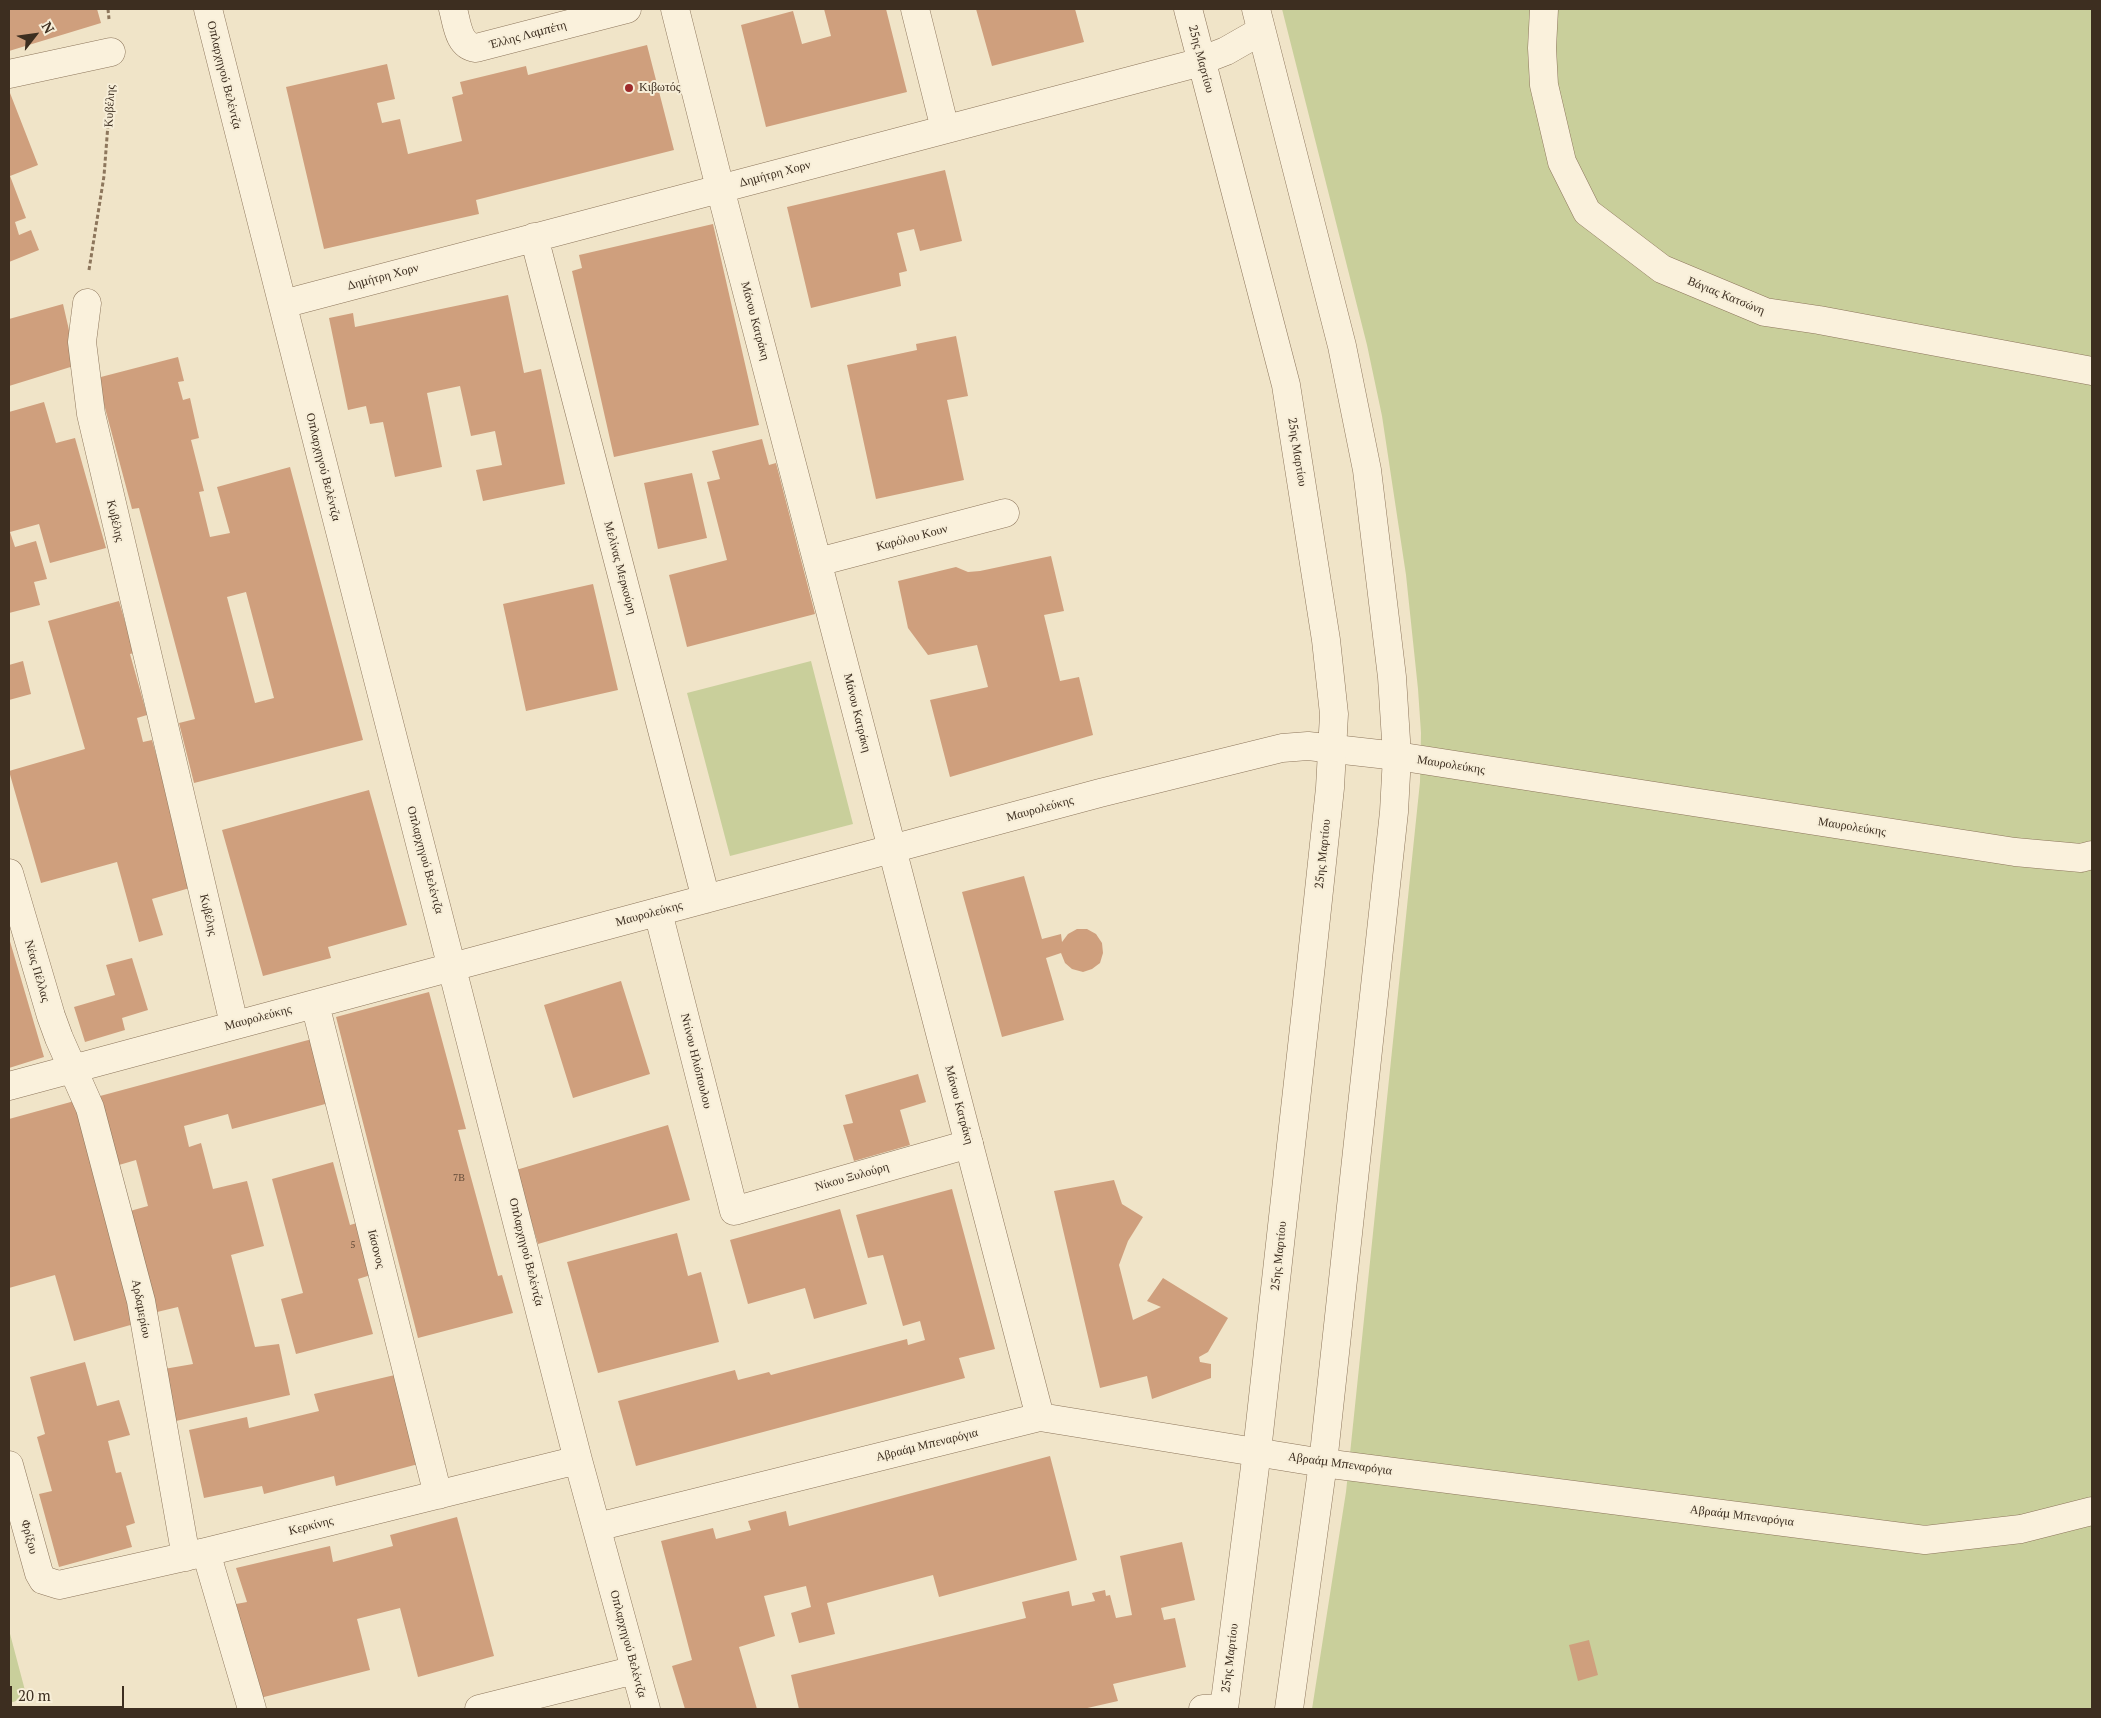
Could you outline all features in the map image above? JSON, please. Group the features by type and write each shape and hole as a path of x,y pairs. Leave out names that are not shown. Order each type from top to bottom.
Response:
{"street":[{"name":"Οπλαρχηγού Βελέντζα","path":"208,9 578,1460 646,1709"},
{"name":"Έλλης Λαμπέτη","path":"453,9 462,40 466,45 476,48 627,9"},
{"name":"Μάνου Κατράκη","path":"675,9 1040,1417"},
{"path":"915,9 945,129"},
{"name":"25ης Μαρτίου","path":"1188,9 1286,385 1328,657 1334,714 1334,748 1257,1451 1217,1709"},
{"name":"Βάγιας Κατσώνη","path":"1544,9 1542,48 1544,85 1562,162 1588,212 1662,269 1765,312 1819,320 2092,371"},
{"path":"1259,20 1342,346 1367,470 1386,616 1397,756 1394,812 1323,1463 1290,1709"},
{"name":"Δημήτρη Χορν","path":"283,304 1202,61 1226,51 1259,20"},
{"path":"9,74 111,52"},
{"name":"Μελίνας Μερκούρη","path":"534,237 706,899"},
{"name":"Κυβέλης","path":"87,303 82,342 91,414 234,1024"},
{"name":"Καρόλου Κουν","path":"818,562 1005,513"},
{"name":"Μαυρολεύκης","path":"9,1086 234,1024 453,968 892,849 1269,750 1308,746 1397,756 2015,852 2080,858 2092,856"},
{"name":"Νέας Πέλλας","path":"9,873 51,1016 72,1068"},
{"name":"Ντίνου Ηλιόπουλου","path":"658,912 734,1211"},
{"name":"Ιάσoνος","path":"315,1004 438,1495"},
{"name":"Αρδαμερίου","path":"72,1068 90,1108 141,1301 196,1554 252,1709"},
{"name":"Νίκου Ξυλούρη","path":"734,1211 969,1144"},
{"name":"Αβραάμ Μπεναρόγια","path":"597,1527 1040,1417 1323,1463 1925,1540 2021,1529 2092,1511"},
{"name":"Κερκίνης","path":"44,1580 56,1585 66,1584 578,1460"},
{"name":"Φρίξου","path":"9,1465 16,1516 44,1580"},
{"path":"479,1709 635,1670"}],"path":[{"name":"Κυβέλης","path":"87,303 90,266 105,169 110,118 111,52 108,9"}],"green space":[{"path":"1282,9 2092,9 2092,1709 1312,1709 1346,1492 1420,782 1421,733 1406,575 1382,416 1367,345"},
{"path":"811,661 853,824 730,856 687,693"},
{"path":"9,1630 27,1698 9,1703"}],"building":[{"path":"9,9 97,9 101,23 9,51"},
{"path":"824,9 886,9 907,92 766,127 741,25 793,11 802,44 831,36"},
{"path":"976,9 1075,9 1084,42 992,66"},
{"path":"647,45 674,150 476,200 479,214 324,249 286,87 387,64 395,99 377,103 382,123 400,119 408,154 462,141 452,97 463,94 460,82 526,66 528,75"},
{"path":"9,93 38,165 10,176 26,218 15,222 19,235 31,230 39,250 9,262"},
{"path":"945,170 962,241 920,251 914,229 897,233 907,271 899,273 901,286 811,308 787,207"},
{"path":"713,224 759,425 614,457 572,271 582,268 579,255"},
{"path":"508,295 524,373 541,369 565,484 483,501 476,470 502,465 495,431 471,436 460,386 427,393 442,467 395,477 383,422 370,424 366,406 348,410 329,318 353,313 355,327"},
{"path":"63,304 77,365 9,386 9,319"},
{"path":"956,336 968,396 947,400 964,480 876,499 847,365 917,350 916,344"},
{"path":"178,357 184,381 178,382 183,400 190,398 199,438 191,440 204,491 199,492 210,537 230,533 217,487 290,467 363,740 194,783 179,723 195,719 139,508 132,509 97,378","holes":["246,592 274,698 255,703 227,597"]},
{"path":"44,402 56,443 75,438 106,548 50,563 39,524 10,532 15,547 36,541 47,579 34,582 40,605 9,613 9,412"},
{"path":"762,439 769,465 776,463 815,614 687,647 669,575 727,560 707,482 720,479 712,451"},
{"path":"692,473 707,538 658,549 644,483"},
{"path":"1051,556 1064,611 1044,615 1060,681 1079,677 1093,735 950,777 930,700 988,687 977,645 928,655 908,628 898,581 956,567 968,572 980,571"},
{"path":"593,584 618,690 526,711 503,604"},
{"path":"119,601 134,653 130,654 147,715 137,718 143,742 152,740 193,887 152,899 163,935 139,942 117,862 41,883 9,771 85,749 48,621"},
{"path":"23,661 31,694 9,700 9,665"},
{"path":"369,790 407,925 328,947 331,958 263,976 222,830"},
{"path":"1024,876 1042,939 1061,934 1062,942 1068,934 1077,929 1087,929 1096,934 1102,943 1103,953 1100,963 1092,969 1083,972 1072,969 1065,963 1061,953 1046,958 1064,1020 1002,1037 962,892"},
{"path":"9,938 44,1057 9,1068"},
{"path":"132,958 148,1010 122,1018 125,1030 85,1042 74,1007 115,995 106,965"},
{"path":"621,981 650,1074 573,1098 544,1005"},
{"path":"429,992 466,1129 458,1130 498,1276 502,1275 513,1313 418,1338 336,1017"},
{"path":"312,1039 329,1103 232,1129 228,1114 184,1126 189,1147 201,1143 213,1189 247,1181 264,1246 231,1255 255,1347 279,1344 290,1395 176,1421 164,1369 193,1364 178,1307 157,1312 130,1211 148,1206 136,1160 119,1165 100,1096"},
{"path":"918,1074 926,1102 900,1110 910,1145 854,1161 843,1125 853,1123 845,1095"},
{"path":"78,1100 141,1322 74,1341 55,1275 9,1288 9,1119"},
{"path":"668,1125 690,1200 538,1244 516,1170"},
{"path":"333,1162 350,1225 360,1222 374,1274 358,1279 373,1334 296,1354 281,1299 303,1293 272,1179"},
{"path":"1114,1180 1122,1204 1143,1217 1128,1241 1119,1265 1133,1320 1161,1307 1147,1301 1163,1278 1228,1318 1208,1352 1199,1357 1200,1362 1211,1364 1211,1378 1152,1399 1147,1376 1100,1388 1054,1191"},
{"path":"952,1189 995,1349 959,1358 965,1378 636,1466 618,1401 735,1370 738,1380 769,1372 771,1375 907,1339 908,1345 925,1340 920,1321 903,1326 883,1255 868,1258 856,1215"},
{"path":"840,1209 867,1304 814,1319 805,1288 748,1304 730,1240"},
{"path":"677,1233 688,1276 701,1272 719,1342 598,1373 567,1262"},
{"path":"85,1362 97,1406 119,1400 130,1435 108,1441 116,1473 121,1472 135,1523 126,1526 132,1547 59,1567 39,1494 52,1491 37,1437 45,1434 30,1377"},
{"path":"399,1374 422,1463 336,1486 334,1476 264,1494 262,1486 204,1498 189,1430 247,1417 249,1428 319,1411 314,1394"},
{"path":"1050,1456 1077,1560 939,1597 933,1575 827,1603 835,1634 799,1643 791,1613 811,1607 806,1586 764,1596 775,1636 739,1647 757,1709 685,1709 672,1666 692,1660 661,1541 713,1528 716,1539 751,1530 748,1521 786,1511 789,1526"},
{"path":"457,1517 494,1656 418,1677 400,1608 357,1619 370,1670 260,1698 236,1604 247,1602 236,1568 330,1546 333,1562 393,1546 390,1535"},
{"path":"1182,1542 1195,1600 1161,1608 1164,1620 1175,1618 1186,1667 1113,1684 1118,1701 1083,1709 799,1709 791,1675 1026,1618 1022,1602 1069,1591 1072,1606 1095,1601 1092,1593 1105,1590 1106,1596 1110,1595 1116,1618 1132,1615 1120,1556"},
{"path":"1589,1640 1598,1675 1578,1681 1569,1645"}],"place":[{"name":"Κιβωτός","path":"629,88"}]}
